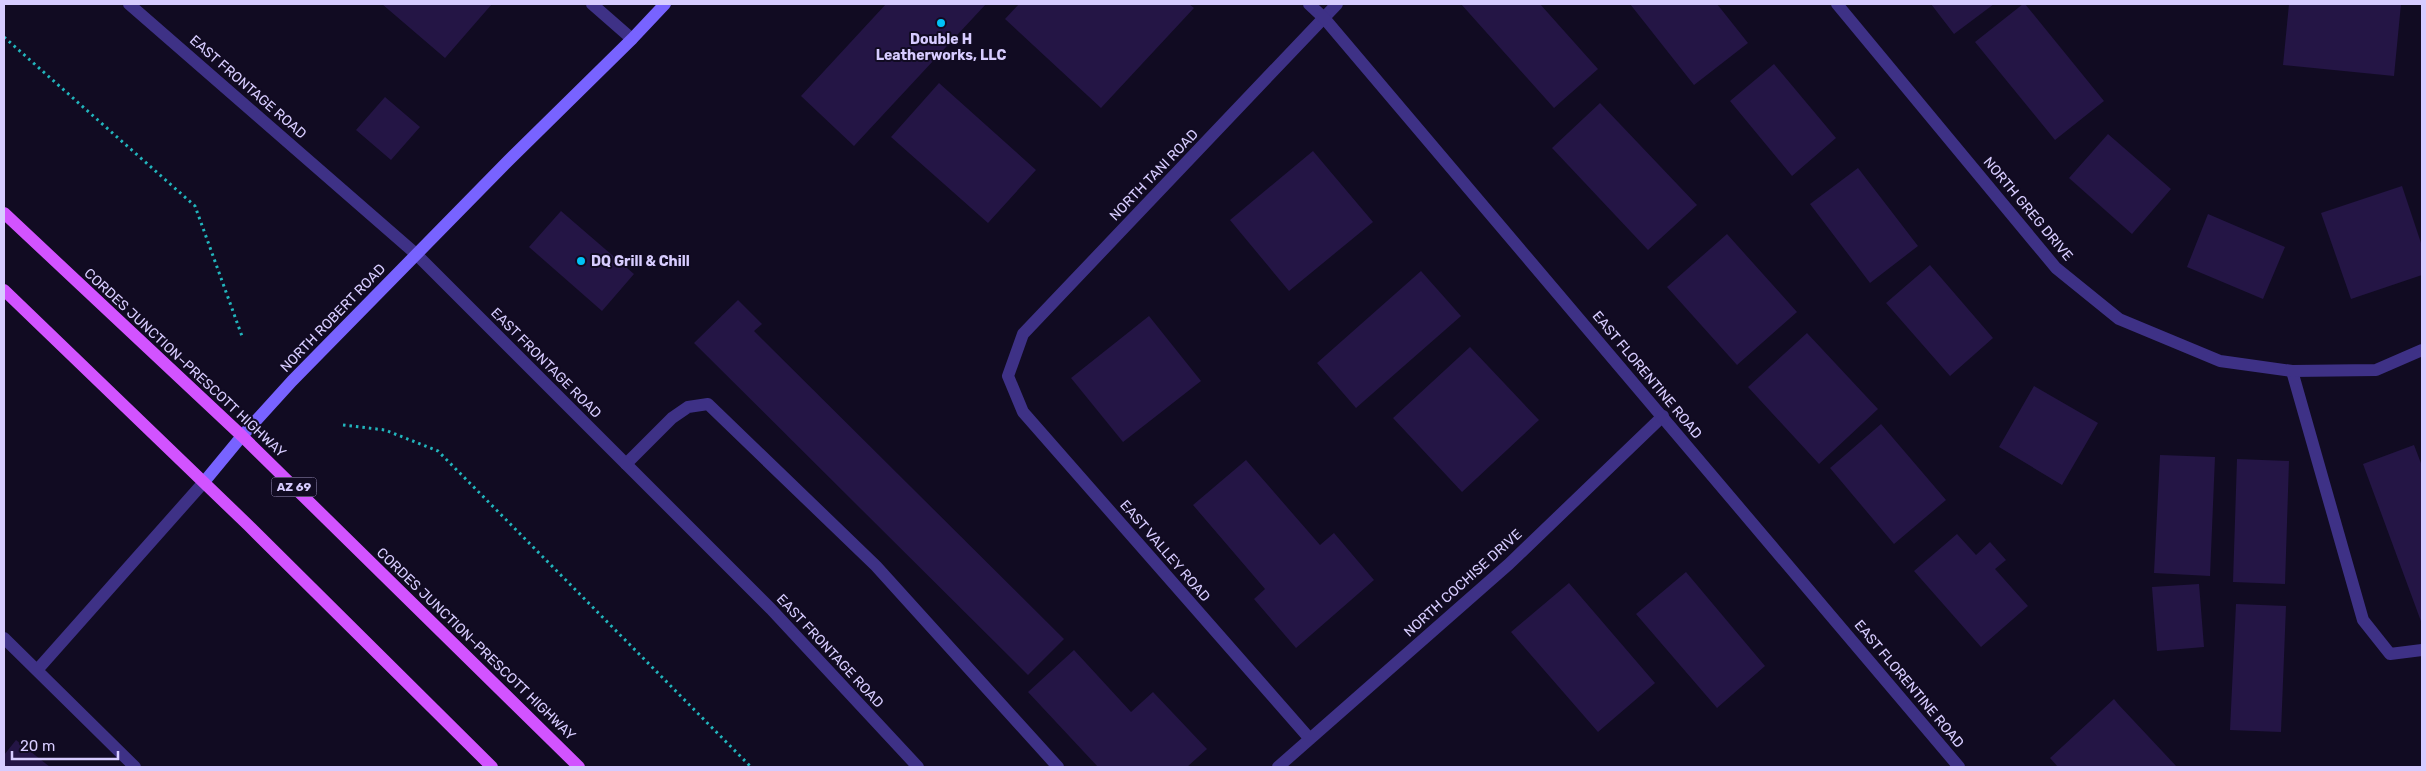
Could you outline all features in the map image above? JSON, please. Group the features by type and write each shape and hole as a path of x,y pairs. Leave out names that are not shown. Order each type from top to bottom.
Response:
{"main road":[{"name":"NORTH ROBERT ROAD","path":"204,482 242,436 416,254 665,4"},
{"name":"CORDES JUNCTION–PRESCOTT HIGHWAY","path":"4,212 242,436 579,767"},
{"path":"4,290 204,482 492,767"}],"street":[{"name":"EAST FRONTAGE ROAD","path":"129,4 416,254 771,609 918,767"},
{"path":"592,4 632,39"},
{"name":"EAST FLORENTINE ROAD","path":"1309,4 1324,18 1959,767"},
{"name":"NORTH TANI ROAD","path":"1008,376 1023,334 1337,4"},
{"name":"NORTH GREG DRIVE","path":"1837,4 2056,268 2119,319 2220,362 2292,371 2376,370 2422,350"},
{"path":"2292,371 2364,620 2390,654 2422,650"},
{"name":"EAST VALLEY ROAD","path":"1008,376 1023,412 1310,739"},
{"path":"626,464 672,418 688,407 708,404 876,566 1058,767"},
{"name":"NORTH COCHISE DRIVE","path":"1278,767 1509,564 1663,416"},
{"name":"NORTH ROBERT ROAD","path":"38,669 204,482"},
{"path":"4,638 38,669 136,767"}],"path":[{"path":"4,37 195,206 243,338"},
{"path":"343,425 385,430 438,451 751,767"}],"building":[{"path":"382,4 492,4 445,58"},
{"path":"886,4 986,4 854,146 801,96"},
{"path":"1019,4 1189,4 1194,8 1101,108 1005,19"},
{"path":"1461,4 1540,4 1598,69 1554,108"},
{"path":"1630,4 1717,4 1748,43 1694,85"},
{"path":"1931,4 1994,4 1954,34"},
{"path":"2025,4 2104,101 2055,140 1975,42"},
{"path":"2289,4 2401,4 2394,76 2283,65"},
{"path":"1774,64 1836,138 1792,176 1730,101"},
{"path":"939,83 1036,170 988,223 891,137"},
{"path":"385,97 420,127 391,160 356,130"},
{"path":"1600,103 1697,205 1648,250 1552,148"},
{"path":"2108,134 2171,189 2132,234 2069,178"},
{"path":"1313,151 1373,222 1289,291 1230,220"},
{"path":"1858,168 1918,246 1870,283 1810,204"},
{"path":"2402,186 2422,246 2422,275 2351,299 2321,213"},
{"name":"DQ Grill & Chill","path":"561,211 634,274 602,311 529,247"},
{"path":"2208,214 2285,247 2263,299 2187,267"},
{"path":"1727,234 1797,312 1737,365 1667,287"},
{"path":"1930,265 1993,338 1950,376 1886,303"},
{"path":"1421,271 1461,316 1356,408 1317,363"},
{"path":"738,300 762,324 754,331 1064,639 1028,675 694,343"},
{"path":"1149,316 1201,381 1123,442 1071,378"},
{"path":"1807,333 1878,409 1819,464 1748,387"},
{"path":"1470,347 1539,420 1462,492 1393,418"},
{"path":"2034,386 2098,423 2062,485 1999,447"},
{"path":"1881,424 1946,500 1894,544 1830,468"},
{"path":"2414,445 2422,466 2422,624 2363,464"},
{"path":"2160,455 2215,457 2210,576 2154,573"},
{"path":"2237,459 2289,461 2285,584 2233,582"},
{"path":"1246,460 1320,545 1334,533 1374,580 1296,648 1254,599 1265,589 1193,505"},
{"path":"1957,534 1976,555 1990,542 2006,560 1995,569 2028,606 1981,647 1914,571"},
{"path":"1686,572 1765,666 1717,708 1636,614"},
{"path":"1569,583 1655,683 1598,732 1511,632"},
{"path":"2199,584 2204,647 2157,651 2152,587"},
{"path":"2236,604 2286,606 2281,732 2230,730"},
{"path":"1074,650 1131,712 1153,692 1207,749 1187,767 1098,767 1028,692"},
{"path":"2114,699 2177,767 2058,767 2050,758"},
{"path":"16,740 50,767 4,767 4,755"}],"place":[{"name":"Double H Leatherworks, LLC","path":"941,23"},
{"name":"DQ Grill & Chill","path":"581,261"}]}
